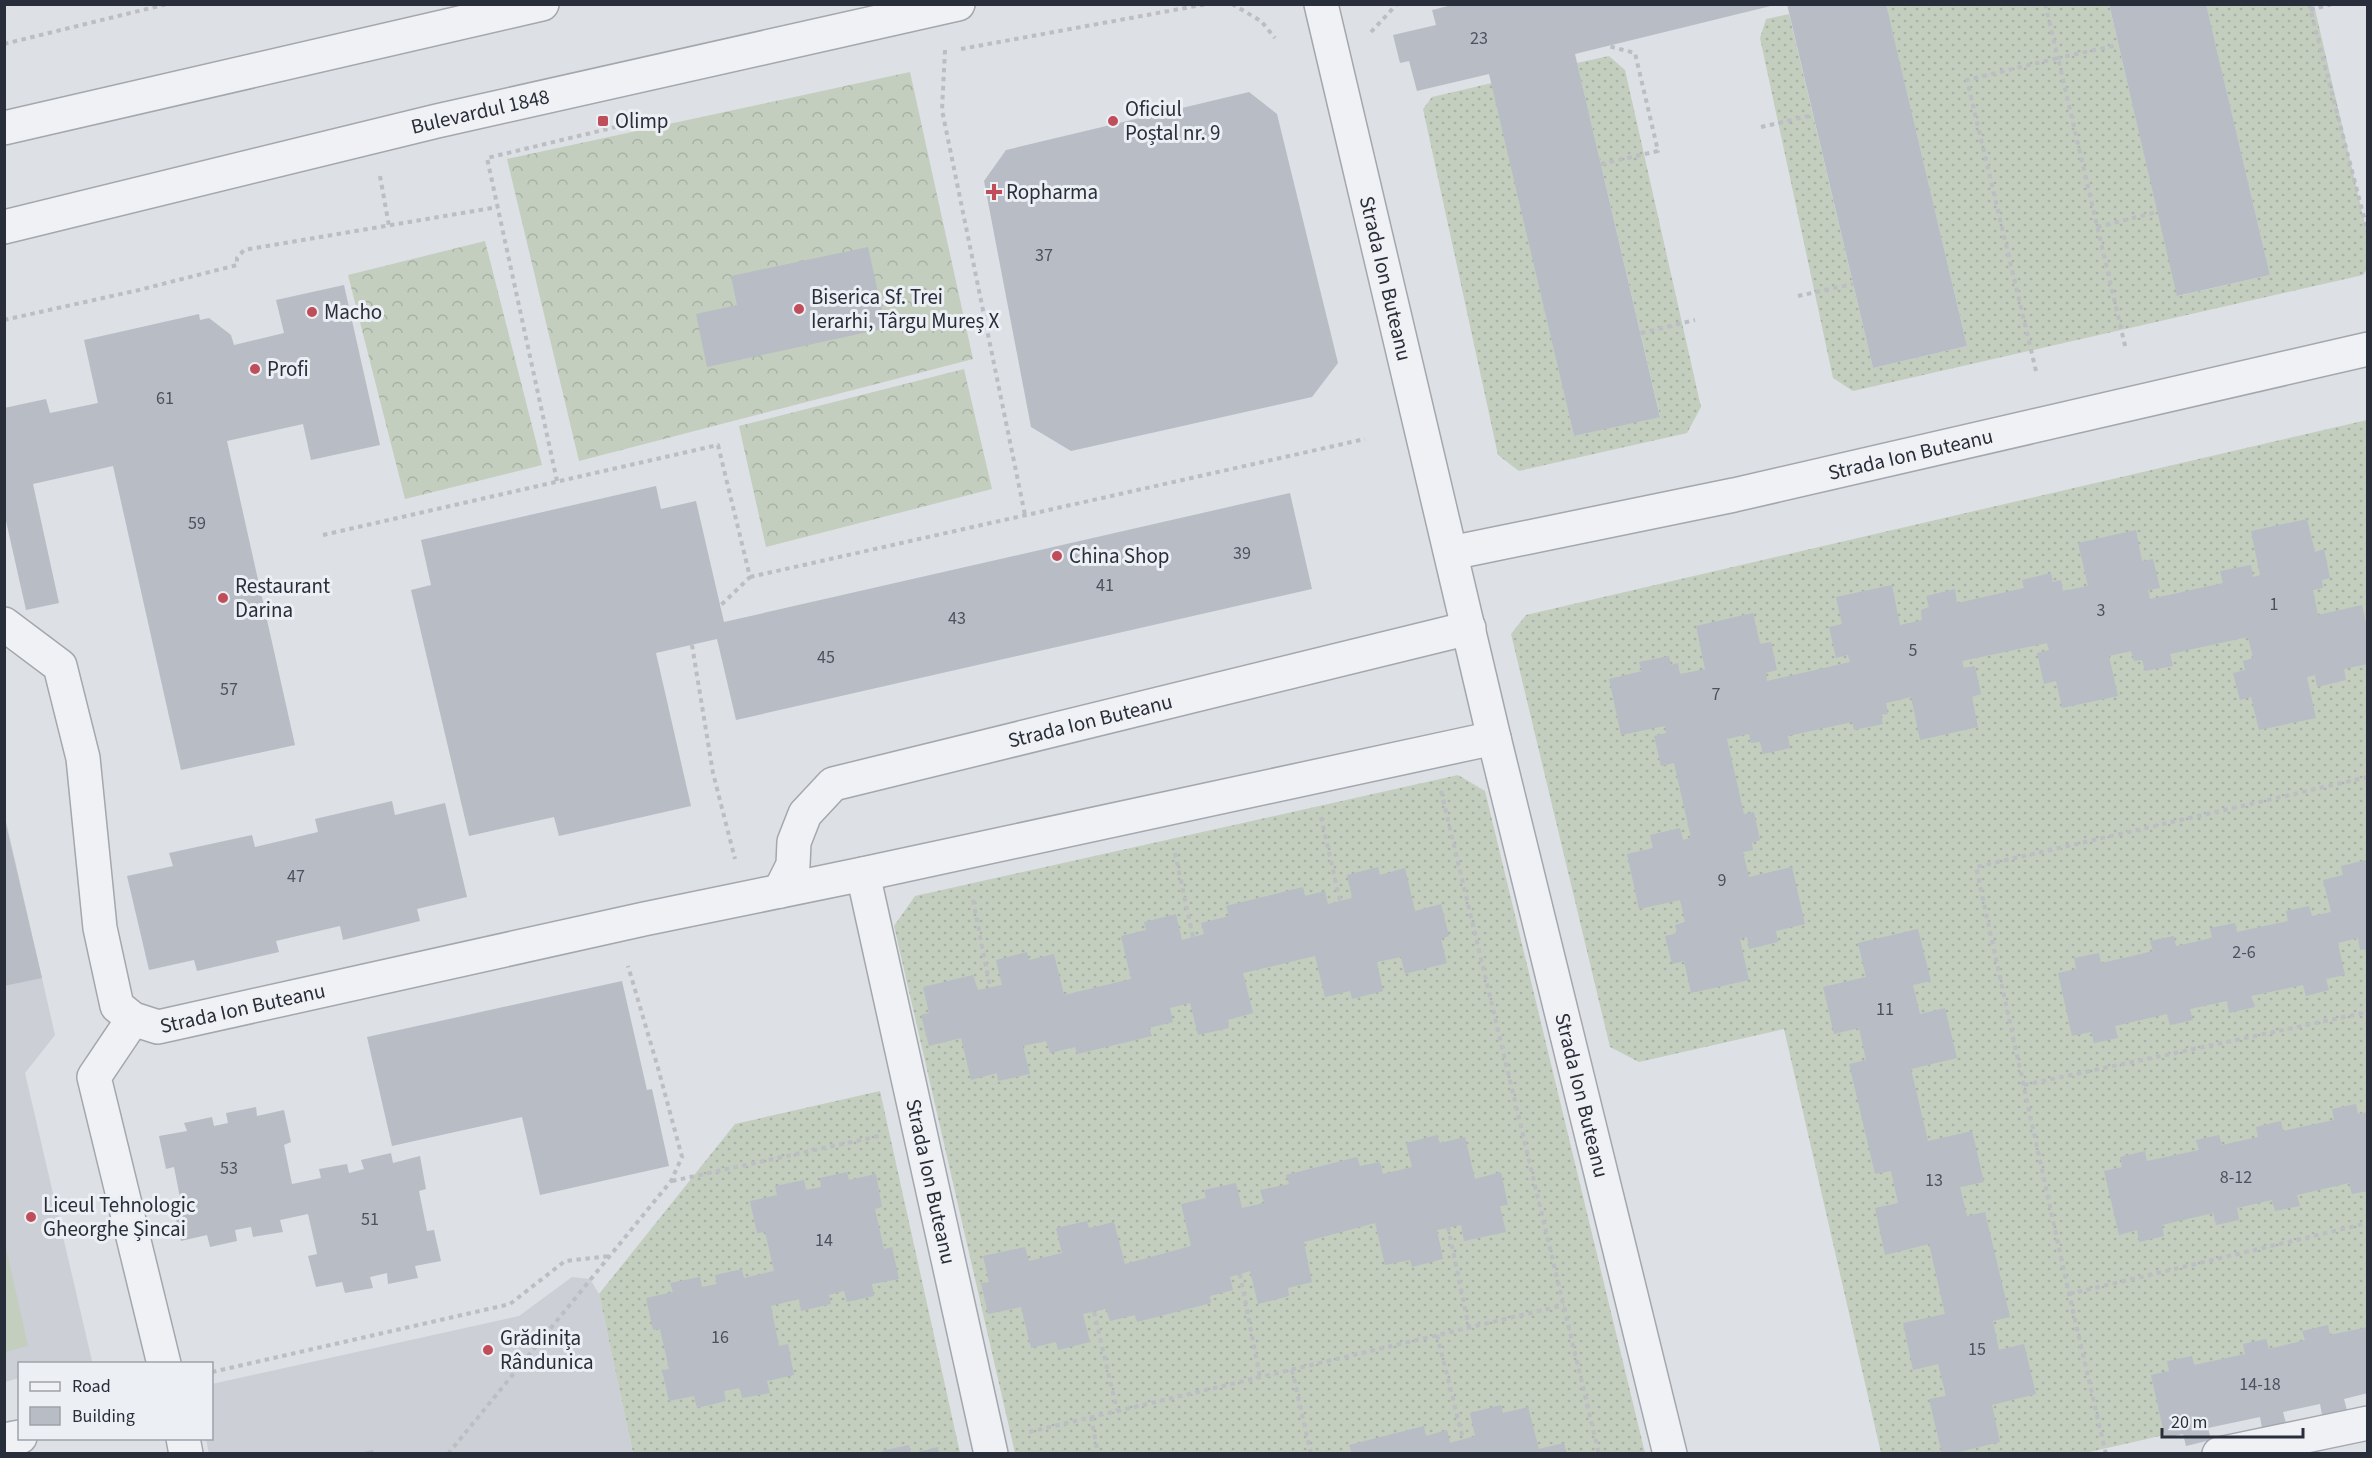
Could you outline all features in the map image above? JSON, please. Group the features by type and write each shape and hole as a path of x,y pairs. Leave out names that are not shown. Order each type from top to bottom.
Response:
{"street":[{"path":"4,128 542,4"},
{"name":"Bulevardul 1848","path":"4,227 449,119 958,4"},
{"name":"Strada Ion Buteanu","path":"1321,4 1494,738 1670,1454"},
{"name":"Strada Ion Buteanu","path":"1451,553 1734,495 2367,349"},
{"name":"Strada Ion Buteanu","path":"4,624 60,666 83,758 100,928 117,1006 133,1019 158,1027 745,898 1494,738"},
{"name":"Strada Ion Buteanu","path":"780,891 793,866 794,842 805,814 833,784 1469,628"},
{"name":"Strada Ion Buteanu","path":"863,874 991,1454"},
{"path":"133,1019 94,1077 164,1362"},
{"path":"2219,1454 2367,1423"}],"path":[{"path":"4,44 167,4"},
{"path":"1025,515 942,110 945,52 1207,4"},
{"path":"1232,4 1261,21 1275,38"},
{"path":"1364,39 1397,4"},
{"path":"2045,4 2126,350"},
{"path":"2309,4 2367,233"},
{"path":"2310,10 2332,4"},
{"path":"2036,371 1967,80 2118,45"},
{"path":"1602,164 1658,151 1635,53 1608,46"},
{"path":"1761,127 1813,115"},
{"path":"487,158 557,481"},
{"path":"380,175 389,226"},
{"path":"4,320 237,265 237,258 244,250 498,207"},
{"path":"2097,227 2157,212"},
{"path":"1798,297 1853,284"},
{"path":"1641,333 1695,320"},
{"path":"720,606 750,577 1365,439"},
{"path":"323,535 718,445 750,577"},
{"path":"692,645 713,773 745,898"},
{"path":"2106,1454 1976,867 2367,777"},
{"path":"1439,781 1599,1454"},
{"path":"1321,813 1340,901"},
{"path":"1175,853 1193,937"},
{"path":"973,900 990,987"},
{"path":"448,1454 671,1181 682,1157 628,966"},
{"path":"2024,1085 2367,1012"},
{"path":"671,1181 888,1134"},
{"path":"2069,1294 2367,1223"},
{"path":"1448,1227 1469,1328"},
{"path":"213,1372 510,1304 565,1261 610,1256"},
{"path":"1240,1274 1260,1377"},
{"path":"1025,1433 1564,1305"},
{"path":"1094,1312 1117,1411"},
{"path":"1437,1335 1463,1439"},
{"path":"1292,1370 1311,1454"},
{"path":"1091,1417 1098,1454"}],"shaded area":[{"name":"Liceul Tehnologic Gheorghe Șincai","path":"4,812 55,1035 25,1073 92,1361 18,1362 18,1378 5,1382"},
{"name":"Grădinița Rândunica","path":"572,1277 590,1279 599,1294 633,1453 209,1454 206,1440 213,1440 213,1384 519,1316"}],"green space":[{"path":"1886,5 2109,5 2178,296 2270,275 2206,5 2314,5 2367,233 2367,269 2363,275 1853,391 1833,378 1760,38 1766,19 1789,14 1873,368 1967,346"},
{"path":"1609,56 1625,70 1701,407 1687,433 1519,471 1498,455 1423,109 1432,97 1492,83 1574,436 1660,416 1577,63"},
{"path":"910,72 973,359 579,461 507,159"},
{"path":"485,241 542,465 405,499 348,275"},
{"path":"964,369 992,489 766,547 739,426"},
{"path":"2367,420 2367,1389 2085,1453 1881,1453 1784,1029 1639,1062 1610,1047 1511,634 1526,615"},
{"path":"1458,775 1485,791 1645,1453 1015,1453 894,926 915,896"},
{"path":"880,1091 960,1453 633,1453 599,1294 735,1124"},
{"path":"5,1243 28,1346 4,1352"}],"building":[{"path":"1456,4 1779,4 1575,54 1660,417 1574,436 1489,74 1417,91 1409,61 1400,63 1393,35 1436,25 1432,10"},
{"path":"1787,4 1886,4 1967,346 1873,368"},
{"path":"2109,4 2206,4 2270,275 2177,296"},
{"path":"1249,92 1277,114 1338,363 1312,397 1071,451 1031,427 984,181 1006,150"},
{"name":"Biserica Sf. Trei Ierarhi, Târgu Mureș X","path":"868,247 886,328 707,367 696,314 737,305 731,276"},
{"path":"344,285 380,445 311,460 303,424 227,441 295,745 181,770 113,466 33,484 59,603 26,610 4,512 4,408 46,399 50,413 98,403 84,340 199,314 200,320 209,318 231,335 234,345 284,333 276,300"},
{"path":"656,486 661,509 696,501 724,622 1290,493 1312,589 736,720 717,639 656,653 691,806 559,836 554,817 469,836 411,590 431,585 421,540"},
{"path":"2307,519 2315,552 2324,549 2330,578 2322,580 2323,588 2313,590 2318,615 2362,605 2368,632 2368,664 2344,669 2346,680 2317,687 2315,675 2307,677 2316,718 2259,730 2251,697 2240,700 2233,673 2245,670 2243,661 2253,658 2248,637 2170,654 2173,666 2145,671 2142,660 2134,661 2131,651 2109,656 2118,696 2062,708 2056,681 2044,684 2037,653 2049,650 2047,643 1962,661 1964,668 1975,666 1981,694 1972,697 1978,727 1920,740 1911,697 1886,703 1888,714 1881,715 1883,724 1854,730 1852,722 1788,736 1790,748 1763,754 1760,742 1751,743 1749,734 1727,739 1744,814 1754,812 1760,840 1752,843 1753,850 1743,852 1749,877 1792,867 1805,924 1776,931 1778,942 1749,949 1747,937 1740,939 1749,980 1691,993 1684,961 1672,964 1665,936 1677,933 1675,925 1685,922 1680,900 1639,909 1627,854 1653,848 1650,835 1680,828 1683,840 1691,838 1674,763 1661,766 1654,736 1666,733 1665,726 1621,735 1609,679 1642,671 1639,662 1669,656 1671,665 1678,663 1680,674 1705,669 1696,626 1753,613 1760,644 1771,642 1777,670 1766,673 1767,681 1850,662 1848,655 1836,658 1829,627 1842,624 1836,597 1892,585 1900,625 1922,620 1921,610 1929,607 1926,596 1955,589 1957,603 2024,588 2022,580 2051,573 2053,582 2061,580 2063,591 2088,586 2078,543 2136,530 2142,561 2153,559 2160,588 2148,590 2150,599 2223,583 2220,571 2251,565 2253,577 2260,575 2251,531"},
{"path":"392,801 395,815 445,803 467,897 417,909 420,921 343,940 340,926 276,941 279,952 197,971 194,960 149,970 127,876 173,866 169,853 252,835 255,847 318,832 315,819"},
{"path":"4,816 42,978 4,986"},
{"path":"2366,860 2368,949 2360,950 2358,938 2338,943 2345,975 2326,979 2329,990 2306,996 2303,985 2251,996 2255,1007 2229,1013 2227,1001 2190,1009 2193,1020 2170,1025 2167,1014 2115,1026 2118,1038 2094,1043 2091,1032 2072,1036 2058,973 2076,969 2074,958 2099,953 2101,963 2153,951 2150,941 2174,936 2176,946 2212,938 2210,928 2235,923 2237,932 2288,921 2286,911 2309,906 2312,916 2331,912 2323,880 2343,875 2341,866"},
{"path":"1378,867 1380,875 1405,868 1415,911 1441,904 1449,936 1441,939 1447,963 1405,974 1401,957 1377,962 1383,991 1352,999 1350,991 1325,997 1315,956 1243,973 1253,1013 1228,1020 1229,1028 1198,1035 1190,1003 1170,1008 1173,1022 1149,1028 1152,1036 1077,1054 1075,1047 1050,1053 1046,1041 1023,1046 1030,1074 998,1081 997,1073 971,1080 961,1038 929,1046 921,1015 929,1013 923,987 973,975 978,990 1002,985 996,960 1027,952 1029,960 1054,954 1064,995 1131,979 1121,936 1146,930 1144,922 1176,914 1182,940 1204,934 1201,923 1229,916 1226,906 1303,887 1305,896 1325,891 1328,904 1352,898 1347,875"},
{"path":"1918,929 1931,981 1913,985 1920,1014 1945,1008 1957,1058 1911,1069 1928,1141 1972,1131 1984,1182 1960,1187 1967,1216 1985,1212 2010,1317 1993,1321 1999,1350 2024,1344 2036,1394 1992,1405 2000,1442 1951,1454 1942,1454 1929,1399 1946,1396 1938,1364 1913,1370 1903,1323 1945,1314 1929,1244 1885,1255 1875,1208 1898,1203 1891,1171 1875,1174 1849,1064 1866,1060 1859,1028 1834,1034 1823,987 1866,977 1858,943"},
{"path":"622,981 647,1090 652,1089 669,1166 540,1195 522,1117 392,1146 367,1037"},
{"path":"2356,1104 2358,1114 2368,1112 2368,1191 2352,1194 2349,1183 2297,1195 2300,1206 2275,1211 2272,1200 2237,1208 2239,1220 2216,1225 2213,1213 2162,1225 2164,1236 2139,1242 2137,1230 2119,1235 2104,1171 2122,1167 2120,1157 2145,1151 2147,1161 2199,1150 2196,1140 2219,1135 2222,1145 2258,1137 2256,1127 2281,1121 2283,1131 2334,1120 2332,1109"},
{"path":"256,1107 257,1116 284,1110 291,1142 284,1145 292,1184 321,1178 319,1169 347,1164 349,1173 364,1169 361,1160 391,1153 393,1163 420,1156 426,1189 419,1191 427,1231 434,1230 441,1261 415,1266 418,1278 388,1284 387,1273 370,1277 373,1288 345,1293 342,1282 316,1287 308,1256 317,1254 308,1214 280,1220 283,1232 253,1237 251,1227 235,1230 237,1241 210,1247 207,1235 181,1241 174,1210 182,1208 174,1167 166,1169 159,1136 187,1131 184,1123 212,1117 214,1126 228,1123 226,1113"},
{"path":"1437,1135 1440,1143 1465,1137 1475,1179 1501,1172 1508,1205 1500,1206 1506,1232 1464,1241 1461,1225 1437,1230 1443,1259 1412,1267 1410,1260 1385,1265 1375,1223 1304,1242 1312,1282 1288,1288 1289,1296 1258,1304 1250,1271 1230,1277 1233,1290 1210,1296 1211,1303 1137,1322 1135,1315 1110,1321 1106,1309 1083,1314 1090,1342 1058,1350 1056,1342 1031,1348 1021,1307 988,1314 981,1283 989,1282 983,1256 1025,1247 1029,1261 1062,1253 1056,1228 1087,1221 1089,1228 1114,1222 1125,1264 1191,1246 1181,1204 1206,1198 1204,1190 1236,1183 1242,1208 1264,1203 1260,1190 1289,1184 1286,1175 1357,1157 1360,1166 1380,1162 1383,1174 1412,1167 1406,1143"},
{"path":"847,1172 849,1180 876,1174 882,1207 875,1209 884,1249 892,1247 899,1279 872,1284 874,1296 847,1302 844,1291 829,1295 831,1304 801,1311 799,1299 771,1306 779,1346 788,1344 794,1375 767,1381 770,1393 742,1398 740,1388 724,1391 726,1401 697,1408 694,1396 669,1401 662,1370 669,1369 660,1329 653,1330 646,1298 673,1292 670,1283 700,1277 702,1287 717,1284 715,1275 742,1269 744,1278 774,1271 765,1232 757,1233 750,1201 777,1195 775,1186 804,1180 806,1190 821,1187 820,1178"},
{"path":"2328,1325 2330,1335 2368,1327 2368,1393 2344,1399 2347,1410 2322,1415 2320,1404 2283,1412 2286,1423 2262,1428 2260,1417 2208,1428 2211,1440 2186,1446 2183,1434 2165,1438 2151,1375 2169,1371 2167,1361 2192,1356 2194,1365 2245,1354 2243,1344 2266,1339 2269,1349 2305,1340 2302,1331"},
{"path":"1501,1405 1503,1413 1528,1407 1539,1449 1564,1443 1567,1454 1352,1454 1349,1445 1424,1426 1426,1436 1447,1430 1450,1443 1475,1436 1470,1413"},
{"path":"909,1445 911,1454 882,1454 882,1451"},
{"path":"938,1447 939,1454 914,1454 914,1453"},
{"path":"373,1450 374,1454 359,1454 359,1453"}],"place":[{"name":"Olimp","path":"603,121"},
{"name":"Oficiul Poștal nr. 9","path":"1113,121"},
{"name":"Ropharma","path":"994,192"},
{"name":"Biserica Sf. Trei Ierarhi, Târgu Mureș X","path":"799,309"},
{"name":"Macho","path":"312,312"},
{"name":"Profi","path":"255,369"},
{"name":"China Shop","path":"1057,556"},
{"name":"Restaurant Darina","path":"223,598"},
{"name":"Liceul Tehnologic Gheorghe Șincai","path":"31,1217"},
{"name":"Grădinița Rândunica","path":"488,1350"}]}
